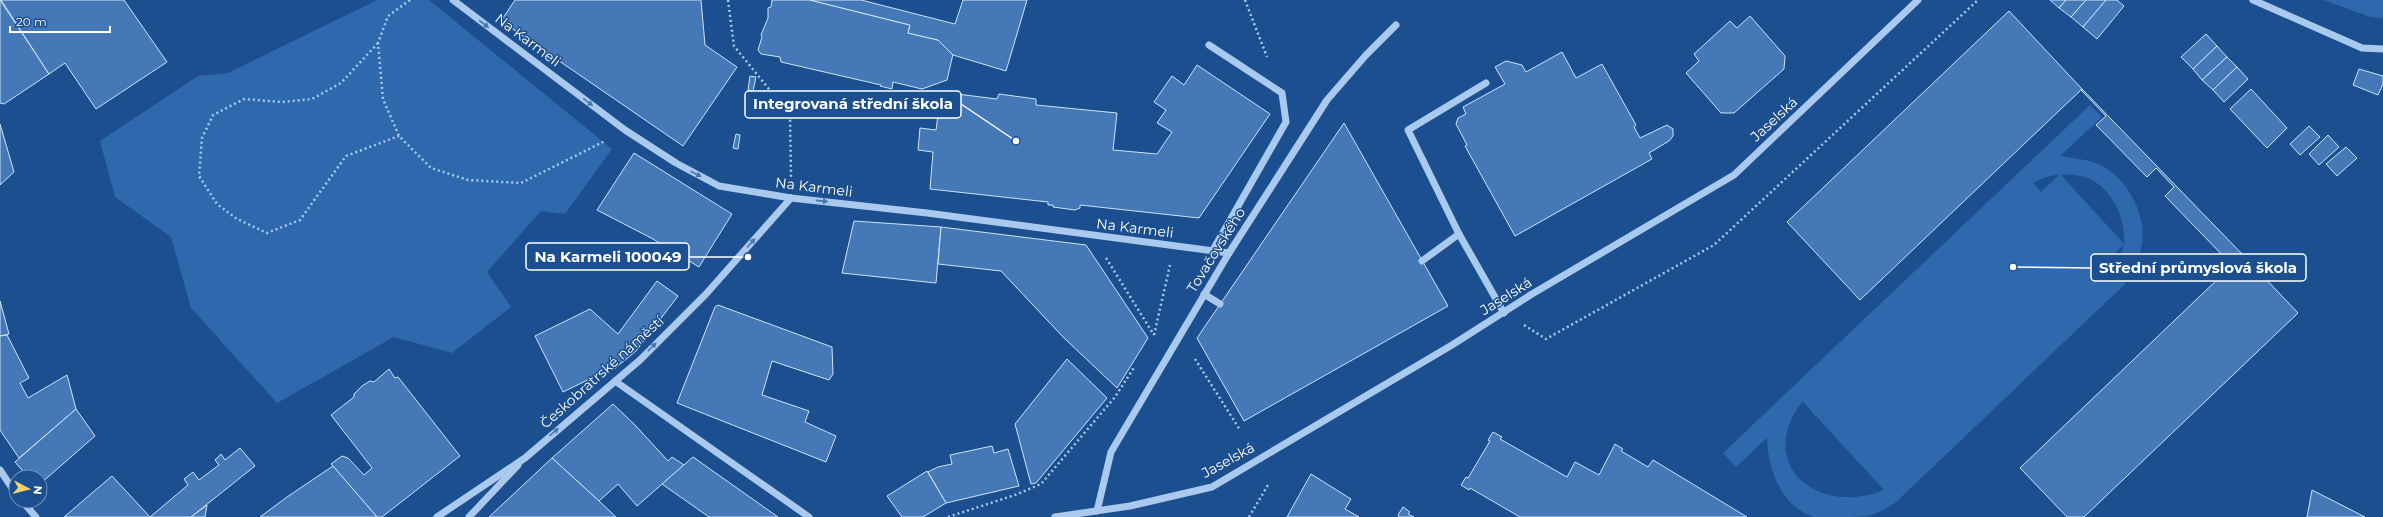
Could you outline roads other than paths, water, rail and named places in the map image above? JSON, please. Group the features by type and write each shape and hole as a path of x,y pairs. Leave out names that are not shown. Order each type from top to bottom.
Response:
{"street":[{"name":"Na Karmeli","path":"453,0 625,130 676,163 719,186 791,198 927,213 1228,253"},
{"name":"Jaselská","path":"1055,517 1099,514 1212,486 1504,313 1734,175 1918,0"},
{"path":"2253,0 2362,48 2383,49"},
{"name":"Tovačovského","path":"1099,514 1111,452 1228,253 1327,100 1366,55 1396,25"},
{"path":"1209,45 1282,93 1286,122 1213,250"},
{"path":"1486,83 1408,130 1459,234 1504,313"},
{"name":"Českobratrské náměstí","path":"469,517 525,458 640,360 706,294 791,198"},
{"path":"1422,262 1459,234"},
{"path":"1204,294 1220,304"},
{"path":"615,381 808,517"},
{"name":"Českobratrské náměstí","path":"437,517 525,458"},
{"path":"0,470 8,482"},
{"path":"29,509 36,517"}],"place":[{"name":"Integrovaná střední škola","path":"1016,141"},
{"name":"Na Karmeli 100049","path":"748,257"},
{"name":"Střední průmyslová škola","path":"2013,267"}]}
